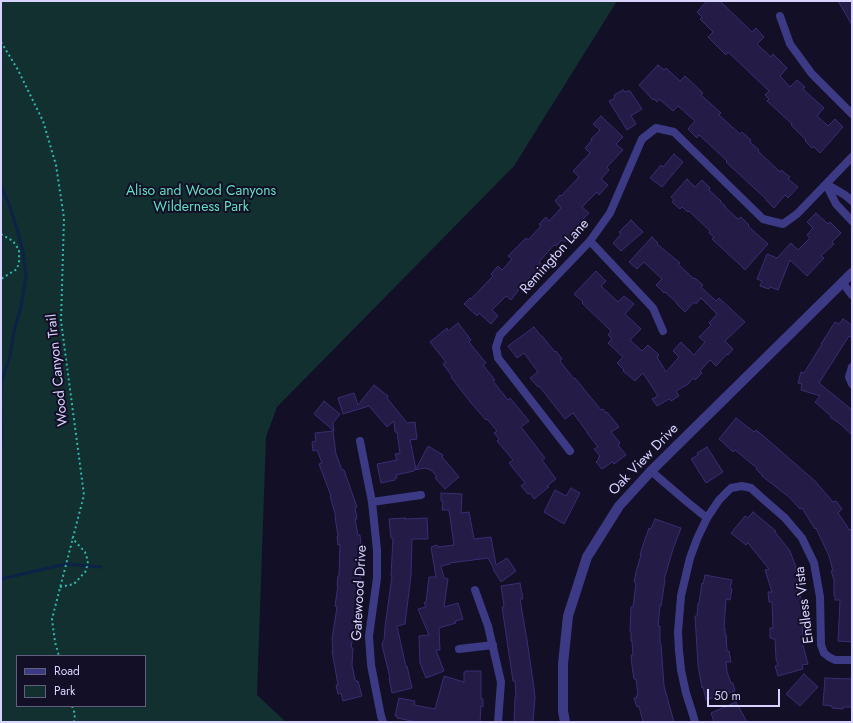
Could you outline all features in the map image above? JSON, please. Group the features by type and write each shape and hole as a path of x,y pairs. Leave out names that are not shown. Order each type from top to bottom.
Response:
{"street":[{"path":"780,16 790,44 807,68 852,114"},
{"name":"Remington Lane","path":"570,451 498,358 496,347 500,335 590,241 610,213 642,139 656,128 674,132 763,219 783,224 797,214 852,157"},
{"path":"826,184 852,201"},
{"path":"826,184 836,204 852,221"},
{"path":"845,214 852,206"},
{"path":"590,241 653,308 663,331"},
{"name":"Oak View Drive","path":"565,722 563,711 563,664 568,616 587,558 619,506 651,471 852,273"},
{"path":"842,282 852,295"},
{"path":"852,367 849,377 852,384"},
{"name":"Gatewood Drive","path":"360,441 372,502 377,550 377,578 369,636 371,665 383,722"},
{"path":"651,471 707,518"},
{"name":"Endless Vista","path":"695,722 692,716 681,670 678,632 681,596 690,558 697,539 707,518 719,500 731,488 742,486 751,488 785,518 802,538 814,563 820,597 821,645 824,653 835,660 852,660"},
{"path":"372,502 421,495"},
{"path":"475,590 488,626 501,682 498,722"},
{"path":"459,649 493,645"}],"path":[{"name":"Wood Canyon Trail","path":"1,42 18,70 43,120 56,165 64,218 61,321 84,495 52,619 55,642 59,655"},
{"path":"1,234 13,242 19,250 19,262 17,269 1,279"},
{"path":"60,588 74,584 86,571 88,561 85,552 72,538"},
{"path":"72,707 75,714 74,722"}],"green space":[{"name":"Aliso and Wood Canyons Wilderness Park","path":"1,1 617,1 514,166 277,407 266,437 257,695 286,722 1,722"}],"building":[{"path":"707,1 720,1 752,32 756,28 764,37 757,44 771,57 773,54 787,68 780,76 790,87 797,80 805,87 803,89 824,108 817,116 828,126 835,119 843,127 820,153 814,147 812,148 791,125 792,124 767,101 769,99 765,95 769,91 728,52 726,55 708,37 713,32 700,19 702,17 697,12"},
{"path":"838,1 852,1 852,25"},
{"path":"658,65 664,70 666,68 680,81 685,76 703,93 701,95 721,113 719,115 740,134 742,132 751,140 750,142 759,150 758,151 780,172 781,170 790,177 788,179 798,187 788,198 785,195 774,208 709,144 699,135 697,138 688,129 695,121 678,106 673,111 659,99 657,102 654,99 653,100 639,85"},
{"path":"623,90 625,92 630,91 642,109 631,116 636,124 627,130 609,101 615,98 614,95"},
{"path":"601,116 623,137 616,144 623,150 607,167 609,170 601,179 608,185 599,195 597,192 582,207 589,213 571,232 573,234 565,242 562,240 556,246 554,245 539,262 545,267 534,279 531,276 511,300 506,296 492,310 498,316 491,324 479,313 477,316 464,304 470,298 471,299 493,276 491,274 498,266 502,270 512,259 508,256 526,238 528,240 541,226 539,224 546,217 549,221 561,208 555,201 579,177 573,171 590,153 585,148 600,130 593,124"},
{"path":"674,154 683,162 662,187 650,178 661,165 663,167"},
{"path":"687,179 695,187 702,180 725,207 738,219 741,217 749,225 748,226 768,244 745,270 712,239 714,237 709,233 710,231 689,211 688,212 682,207 680,209 672,202 674,200 671,197"},
{"path":"816,213 828,224 830,222 841,233 832,242 834,244 821,256 824,258 807,276 790,260 778,290 760,286 762,281 757,279 767,254 777,258 791,243 798,250 810,238 807,235 813,228 807,222"},
{"path":"631,220 643,232 621,251 613,243 621,234 619,232"},
{"path":"652,237 658,243 657,244 680,263 678,264 703,285 701,287 716,301 719,298 745,322 725,341 733,349 728,355 727,354 716,366 710,360 700,371 702,373 695,380 693,378 688,384 676,391 679,396 671,401 669,399 657,406 652,399 658,396 643,373 635,381 623,371 624,370 617,363 623,357 608,343 612,339 608,335 611,331 574,294 596,271 606,281 601,286 618,302 624,296 634,304 625,314 641,329 630,340 642,351 648,345 659,355 657,357 666,372 679,357 673,351 681,342 694,355 705,342 699,337 711,325 709,323 717,314 701,298 696,304 694,302 685,312 656,285 662,279 644,262 637,269 629,262"},
{"path":"843,319 852,325 852,338 849,336 819,383 852,410 852,435 830,417 831,416 815,402 820,396 801,390 802,384 798,383 801,372 804,373 835,322 839,324"},
{"path":"458,323 471,340 469,342 486,363 483,365 495,380 493,381 508,400 510,398 529,421 521,427 545,458 542,460 556,479 547,486 549,487 534,499 530,493 528,494 521,486 525,483 509,463 513,460 497,441 499,439 494,433 497,431 471,403 451,377 452,376 443,364 446,362 430,342 447,328 448,331"},
{"path":"534,327 555,352 556,351 562,359 560,361 574,379 575,378 601,410 603,409 606,413 607,412 619,427 611,432 620,443 618,445 626,455 614,464 612,462 602,469 596,462 600,456 594,449 598,447 573,413 565,419 539,386 538,387 530,378 538,372 524,353 517,358 508,346"},
{"path":"374,385 388,396 387,398 407,423 415,422 417,439 410,440 416,469 428,446 443,455 442,457 459,477 445,489 435,478 437,477 431,470 425,468 396,475 397,478 395,478 395,480 381,483 377,464 397,460 395,454 400,453 394,421 387,427 369,406 343,414 338,398 354,393 358,405"},
{"path":"324,401 340,414 333,423 334,431 314,414"},
{"path":"736,418 754,432 756,430 760,433 815,481 833,502 836,501 842,509 838,513 849,530 852,529 852,642 838,641 840,600 835,600 834,580 831,571 833,571 829,556 816,528 815,529 802,508 800,509 789,497 762,476 756,469 757,468 735,450 733,452 719,439"},
{"path":"333,431 336,454 342,470 344,470 357,507 355,507 357,519 355,519 358,535 360,535 362,555 359,596 351,648 353,648 352,665 355,680 357,682 358,681 362,696 343,701 341,693 338,694 336,685 338,685 332,651 332,639 337,607 335,606 339,576 340,544 338,545 336,517 331,496 319,464 322,463 317,450 313,451 312,442 316,441 315,433"},
{"path":"707,447 723,472 706,483 691,459"},
{"path":"571,488 580,493 564,524 544,512 555,490 566,496"},
{"path":"441,493 462,494 461,513 469,512 474,539 491,537 496,565 507,558 516,571 501,582 488,558 450,563 441,566 444,578 448,579 444,607 458,603 463,619 455,621 456,623 439,628 440,650 436,650 444,671 426,678 420,663 419,636 429,635 418,609 426,607 424,603 426,602 429,577 436,577 431,547 437,545 438,547 454,545 449,510 442,510 443,501 441,501"},
{"path":"753,512 776,531 775,532 790,551 800,582 803,638 801,638 808,664 802,665 803,669 778,676 775,666 778,665 776,659 775,639 770,638 770,628 773,628 772,602 769,602 768,592 772,592 765,570 769,569 748,543 746,545 731,533 745,516 748,518"},
{"path":"427,518 428,539 412,539 411,575 405,624 397,626 412,688 392,693 382,645 384,641 392,576 393,538 391,538 389,519"},
{"path":"655,519 681,528 664,580 658,626 660,626 664,686 674,722 643,722 639,706 637,707 634,698 637,698 636,696 638,696 631,655 633,655 630,632 631,607 633,607 636,583 634,582 640,555 649,528 651,529"},
{"path":"705,575 732,580 730,600 726,599 724,629 725,628 727,651 729,651 731,662 726,662 727,672 731,683 733,683 735,691 706,700 703,687 702,688 698,665 695,616 697,616 698,603"},
{"path":"520,583 523,599 520,599 535,698 533,722 514,722 516,697 515,681 513,681 502,607 504,605 501,586"},
{"path":"481,671 481,699 483,699 483,707 481,706 480,722 416,722 397,718 397,716 395,716 399,698 415,701 414,705 435,709 444,676 464,682 464,672"},
{"path":"804,674 818,687 800,706 786,694"},
{"path":"825,678 852,679 852,707 843,707 843,709 823,705"},
{"path":"736,702 747,722 714,722 711,713"}],"waterway":[{"path":"1,186 9,204 17,229 23,252 26,275 21,307 14,331 10,356 2,380 1,402"},
{"path":"1,413 1,444"},
{"path":"1,579 66,564 101,567"}]}
